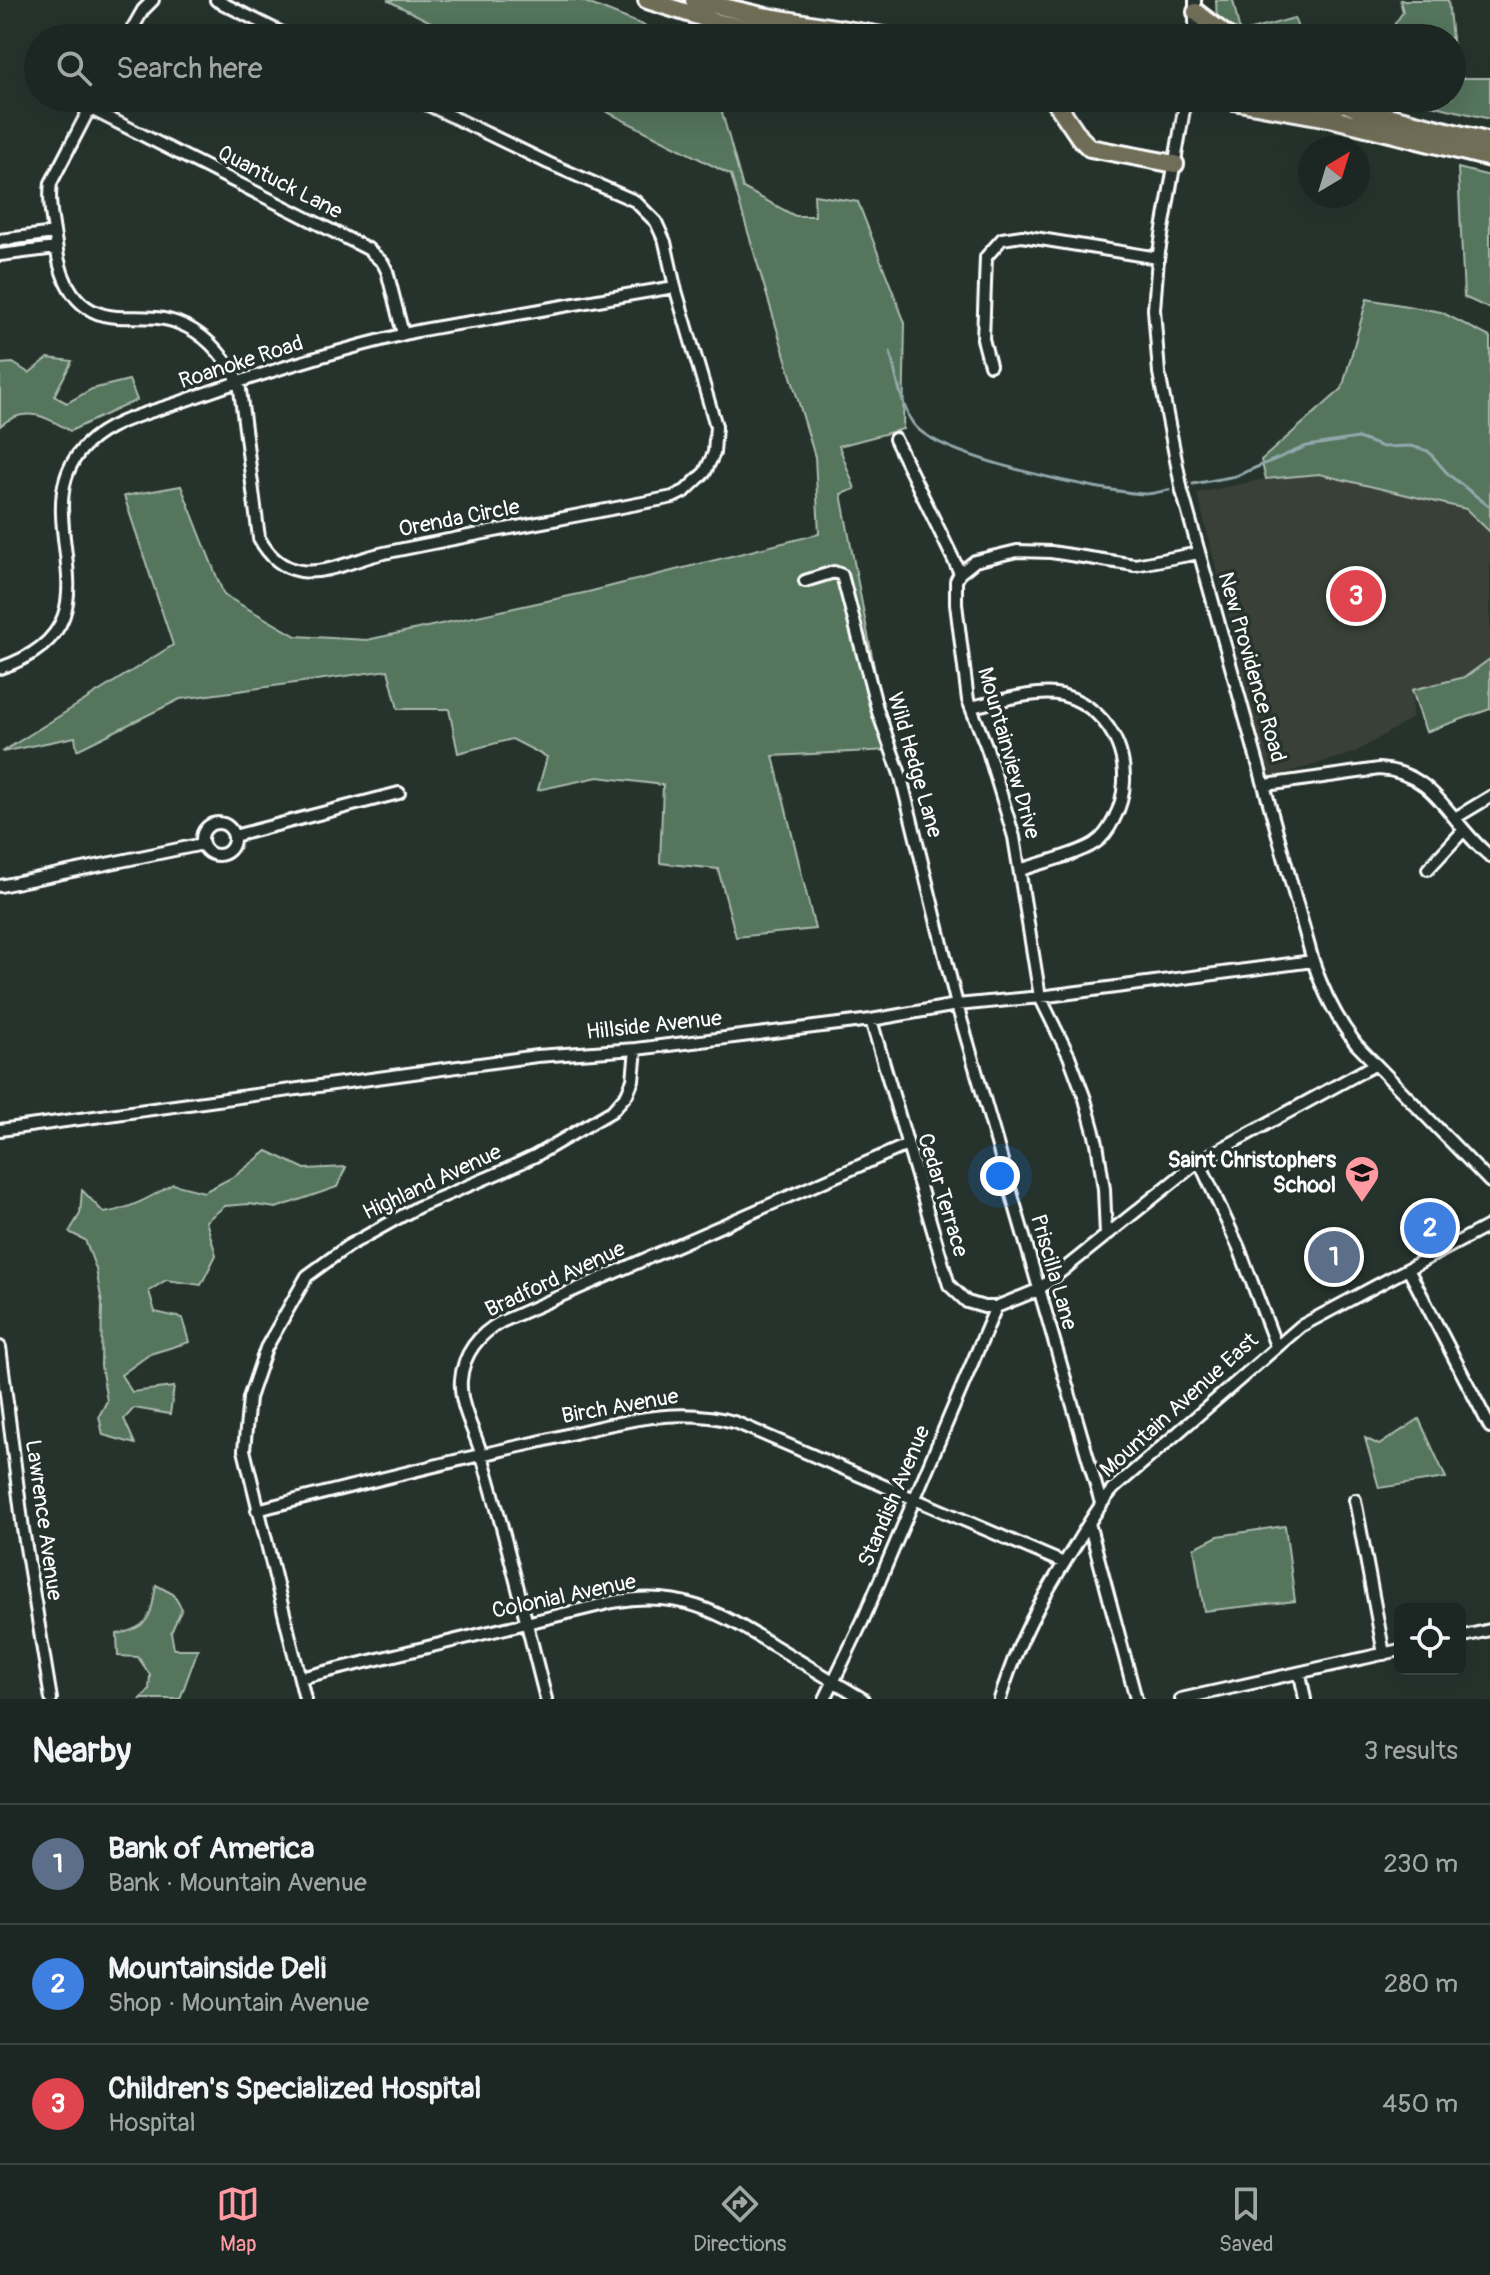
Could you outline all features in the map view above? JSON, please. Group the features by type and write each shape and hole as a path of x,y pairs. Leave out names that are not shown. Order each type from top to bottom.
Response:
{"highway":[{"path":"647,0 725,24"},
{"path":"694,0 810,24"},
{"path":"1196,6 1215,24"},
{"path":"1062,112 1090,148 1175,164"},
{"path":"1295,112 1490,158"},
{"path":"1372,112 1490,142"}],"street":[{"path":"135,24 153,0"},
{"path":"216,0 264,24"},
{"name":"Orenda Circle","path":"87,112 53,176 49,194 63,280 81,303 109,317 154,318 179,323 209,342 225,360 239,382 259,538 271,556 289,568 310,572 380,553 673,497 696,482 714,453 717,440 714,415 660,228 641,205 444,112"},
{"name":"Quantuck Lane","path":"109,112 368,249 387,271 403,334"},
{"name":"New Providence Road","path":"1184,112 1158,258 1154,309 1159,373 1176,465 1199,553 1313,961 1326,998 1339,1022 1374,1065 1490,1182"},
{"path":"0,240 54,233"},
{"path":"990,365 983,339 986,257 1002,239 1022,236 1158,258"},
{"path":"0,255 56,248"},
{"name":"Roanoke Road","path":"0,668 21,661 37,651 50,639 63,616 68,599 69,576 61,497 68,471 83,448 112,427 239,382 403,334 675,287"},
{"path":"895,439 960,573 975,561 1017,551 1051,552 1135,565 1199,553"},
{"name":"Wild Hedge Lane","path":"805,581 834,572 842,575 878,712 901,777 957,1005"},
{"name":"Mountainview Drive","path":"960,573 956,581 956,604 963,670 971,707 1014,837 1040,997 1069,1056 1097,1143 1104,1189 1106,1235"},
{"path":"971,707 1049,693 1065,696 1081,702 1101,717 1121,754 1122,799 1112,824 1101,838 1095,844 1020,870"},
{"path":"1266,785 1379,769 1395,770 1421,782 1490,856"},
{"path":"234,836 399,793"},
{"path":"1455,818 1490,797"},
{"path":"214,824 229,827 234,836 232,846 224,853 214,854 203,844 203,834 214,824"},
{"path":"1428,869 1464,830"},
{"path":"0,886 203,844"},
{"name":"Hillside Avenue","path":"0,1130 537,1056 636,1049 1313,961"},
{"name":"Priscilla Lane","path":"957,1005 1101,1503"},
{"name":"Cedar Terrace","path":"871,1020 949,1285 975,1306 996,1307"},
{"name":"Highland Avenue","path":"305,1699 244,1450 249,1398 266,1348 307,1276 370,1232 418,1207 501,1172 612,1111 627,1094 633,1080 636,1049"},
{"path":"996,1307 1038,1290 1199,1161 1374,1065"},
{"name":"Bradford Avenue","path":"546,1699 482,1454 464,1405 461,1378 470,1351 483,1334 495,1325 907,1145"},
{"path":"1199,1161 1239,1248 1276,1346"},
{"name":"Mountain Avenue East","path":"1000,1699 1024,1632 1101,1503 1114,1488 1276,1346 1309,1321 1490,1225"},
{"path":"1408,1269 1490,1427"},
{"name":"Standish Avenue","path":"825,1699 915,1499 996,1307"},
{"name":"Lawrence Avenue","path":"0,1347 23,1529 51,1699"},
{"name":"Birch Avenue","path":"257,1510 482,1454 651,1417 704,1415 737,1423 1064,1563"},
{"path":"1355,1500 1384,1654"},
{"path":"1089,1523 1136,1699"},
{"name":"Colonial Avenue","path":"300,1678 629,1599 679,1600 725,1617 863,1699"},
{"path":"1466,1636 1490,1630"},
{"path":"1181,1699 1394,1652"},
{"path":"1300,1674 1305,1699"}],"shaded area":[{"path":"1319,474 1466,509 1490,532 1490,659 1465,677 1412,690 1412,718 1354,753 1269,778 1197,493 1266,479"}],"green space":[{"path":"387,0 580,0 640,24 434,24"},
{"path":"1216,0 1233,0 1238,24 1217,23"},
{"path":"1400,0 1448,0 1451,24 1395,24 1403,12"},
{"path":"1294,18 1296,24 1272,24"},
{"path":"1466,78 1490,78 1490,119 1460,112 1466,112"},
{"path":"607,112 722,112 743,188 795,216 815,216 814,195 858,202 905,323 903,429 839,446 855,489 841,494 890,750 773,756 815,929 736,937 718,869 660,863 663,785 598,777 538,790 547,757 512,739 458,753 449,709 398,709 388,670 180,699 77,750 75,737 2,752 173,645 124,496 181,486 224,595 296,636 367,640 588,592 819,534 815,457 731,175"},
{"path":"1458,168 1490,176 1490,309 1464,297"},
{"path":"1367,299 1441,312 1490,337 1490,532 1466,509 1319,474 1266,479 1261,460 1342,389"},
{"path":"48,358 72,361 54,396 67,403 92,389 129,380 137,400 70,431 44,417 26,414 0,426 0,364 13,363 29,373"},
{"path":"1490,659 1490,709 1426,732 1412,690 1465,677"},
{"path":"267,1151 305,1169 346,1167 337,1187 276,1208 249,1204 225,1206 206,1221 216,1255 201,1285 166,1280 149,1291 155,1312 182,1318 189,1342 150,1354 121,1375 132,1392 174,1387 170,1414 134,1408 124,1419 135,1444 103,1435 99,1416 107,1401 101,1366 102,1303 96,1269 85,1240 69,1232 80,1214 82,1190 104,1213 114,1211 140,1202 173,1184 204,1192 235,1176"},
{"path":"1419,1419 1446,1478 1379,1488 1365,1438 1379,1445"},
{"path":"1285,1526 1295,1601 1204,1611 1194,1548 1218,1536"},
{"path":"156,1585 173,1594 182,1609 171,1632 174,1649 198,1649 180,1699 141,1699 149,1690 150,1675 138,1657 118,1656 117,1634 136,1628 147,1619"}],"waterway":[{"path":"890,352 907,412 916,427 932,439 989,461 1060,480 1123,492 1145,494 1169,490"},
{"path":"1193,484 1236,476 1307,446 1358,438 1383,447 1411,446 1428,451 1448,474 1490,507"}],"place":[{"name":"Children's Specialized Hospital","path":"1356,596"},
{"name":"Saint Christophers School","path":"1362,1204"},
{"name":"Mountainside Deli","path":"1430,1228"},
{"name":"Bank of America","path":"1334,1257"}]}
